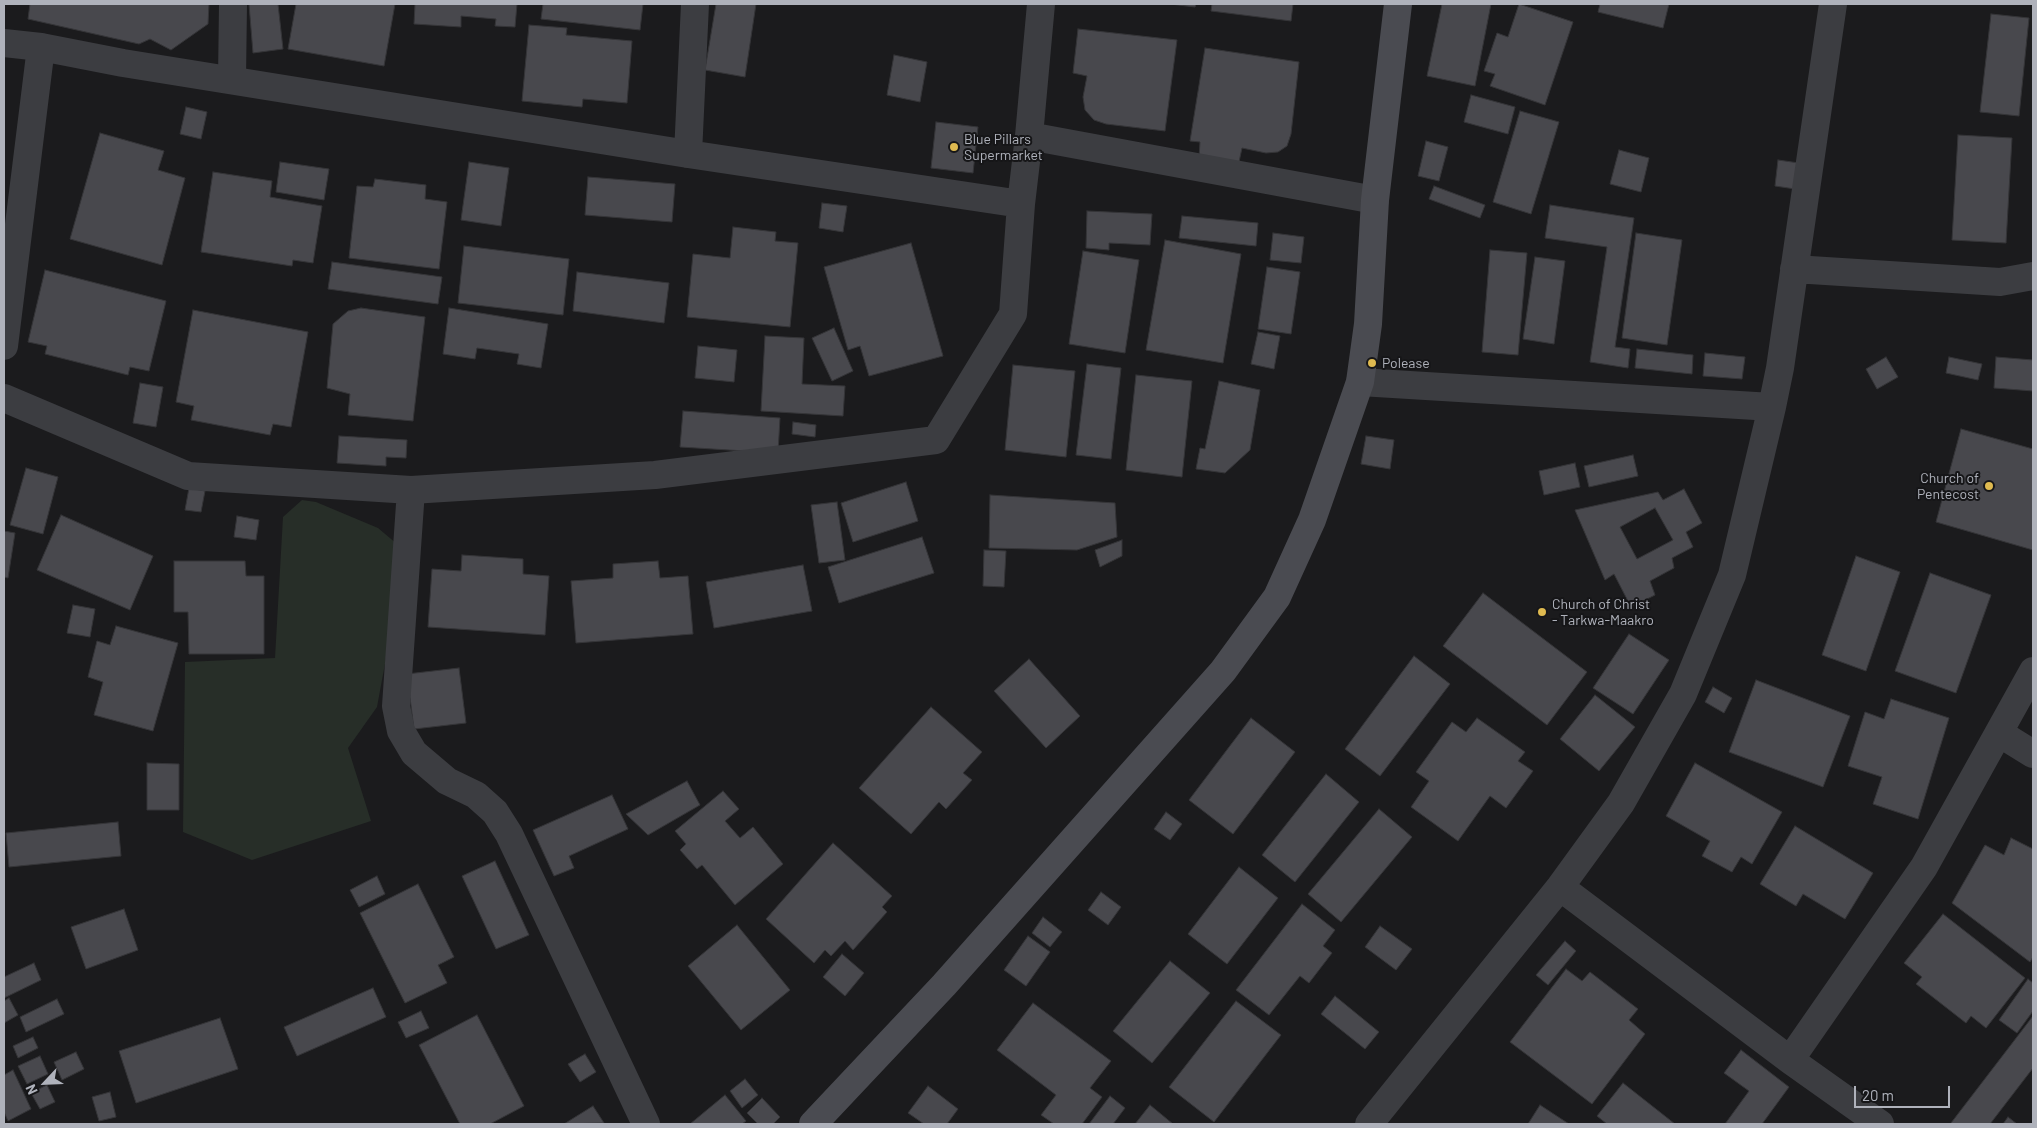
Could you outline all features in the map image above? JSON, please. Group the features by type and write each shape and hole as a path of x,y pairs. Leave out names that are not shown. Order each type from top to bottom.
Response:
{"street":[{"path":"232,79 233,4"},
{"path":"688,154 695,4"},
{"path":"4,398 188,476 410,490 655,475 936,440 1013,314 1021,204 1041,4"},
{"path":"813,1124 944,986 1223,671 1277,597 1312,520 1360,382 1368,324 1375,200 1398,4"},
{"path":"1369,1124 1560,887 1621,803 1683,694 1732,575 1772,407 1780,368 1834,4"},
{"path":"4,43 41,47 123,63 232,79 688,154 1021,204"},
{"path":"4,346 41,47"},
{"path":"1029,136 1375,200"},
{"path":"1794,269 2000,282 2033,276"},
{"path":"1360,382 1772,407"},
{"path":"410,490 396,706 401,731 414,753 447,781 476,795 496,812 509,834 646,1124"},
{"path":"1790,1060 1924,867 2033,672"},
{"path":"2000,733 2033,754"},
{"path":"1560,887 1790,1060 1880,1124"}],"shaded area":[{"path":"302,500 316,502 378,528 397,544 389,642 377,707 348,748 371,821 252,860 183,832 185,662 275,658 283,517"}],"building":[{"path":"30,4 209,4 208,24 171,50 150,39 139,44 28,19"},
{"path":"249,4 278,4 283,49 253,53"},
{"path":"296,4 395,4 384,66 288,49"},
{"path":"415,4 517,4 515,27 495,26 496,19 461,16 461,27 414,24"},
{"path":"543,4 643,4 640,30 541,19"},
{"path":"716,4 756,4 745,77 705,70"},
{"path":"1170,4 1196,4 1195,7"},
{"path":"1212,4 1293,4 1291,21 1211,11"},
{"path":"1442,4 1491,4 1475,86 1427,76"},
{"path":"1519,4 1573,22 1545,105 1490,86 1495,74 1484,71 1497,33 1508,37"},
{"path":"1600,4 1669,4 1663,28 1598,12"},
{"path":"1991,14 2029,18 2019,116 1980,112"},
{"path":"529,25 567,28 566,35 632,41 627,103 583,99 582,107 522,101"},
{"path":"1078,29 1177,40 1165,131 1106,124 1094,120 1085,110 1083,97 1087,76 1073,73"},
{"path":"1205,48 1299,62 1291,134 1287,146 1278,152 1266,153 1242,148 1239,162 1199,158 1200,142 1190,141"},
{"path":"894,55 927,62 920,102 887,95"},
{"path":"1471,95 1515,107 1508,134 1464,122"},
{"path":"186,107 207,112 201,139 180,134"},
{"path":"1520,111 1559,122 1531,214 1493,202"},
{"name":"Blue Pillars Supermarket","path":"936,122 978,127 973,173 931,168"},
{"path":"100,133 164,151 158,170 185,178 162,265 70,239"},
{"path":"1958,135 2012,138 2006,243 1952,240"},
{"path":"1426,141 1448,147 1439,181 1418,176"},
{"path":"1619,150 1649,158 1641,192 1610,184"},
{"path":"1778,160 1799,163 1795,189 1775,186"},
{"path":"280,162 329,169 324,200 276,192"},
{"path":"469,162 509,168 501,226 461,220"},
{"path":"213,172 272,181 270,197 322,206 313,263 293,260 292,266 201,252"},
{"path":"588,177 675,184 672,222 585,215"},
{"path":"375,179 426,185 425,199 447,202 439,269 349,258 357,186 373,187"},
{"path":"1434,186 1485,205 1480,218 1429,199"},
{"path":"822,203 847,206 843,232 819,228"},
{"path":"1550,205 1634,218 1615,347 1630,349 1628,368 1590,362 1607,247 1545,238"},
{"path":"1087,211 1152,214 1150,245 1109,243 1109,250 1086,248"},
{"path":"1182,216 1258,223 1256,246 1179,238"},
{"path":"733,227 776,232 775,241 798,243 790,327 687,317 693,254 730,258"},
{"path":"1273,233 1304,237 1301,263 1270,260"},
{"path":"1636,233 1682,240 1667,345 1622,338"},
{"path":"1165,240 1241,254 1223,363 1146,350"},
{"path":"911,243 943,356 869,376 860,346 848,350 824,267"},
{"path":"464,246 569,259 563,315 458,303"},
{"path":"1490,250 1527,253 1518,355 1482,352"},
{"path":"1083,251 1139,260 1125,353 1069,344"},
{"path":"1535,257 1565,261 1554,344 1523,339"},
{"path":"332,262 442,277 438,304 328,289"},
{"path":"1267,267 1300,272 1291,334 1258,329"},
{"path":"45,270 166,301 149,371 130,367 128,375 45,354 47,346 28,342"},
{"path":"577,272 669,283 664,323 573,311"},
{"path":"361,308 425,317 413,421 348,415 350,394 327,388 333,324 348,311"},
{"path":"449,308 548,324 541,368 517,364 519,354 477,348 475,359 443,354"},
{"path":"193,310 308,332 291,427 273,424 270,435 191,420 194,406 176,402"},
{"path":"834,328 853,371 832,381 812,338"},
{"path":"1258,332 1280,336 1274,369 1251,364"},
{"path":"765,336 804,338 802,384 845,386 843,416 761,411"},
{"path":"698,346 737,350 734,382 695,378"},
{"path":"1637,349 1693,355 1692,374 1635,368"},
{"path":"1705,353 1745,357 1742,379 1703,376"},
{"path":"1886,357 1898,377 1877,389 1866,369"},
{"path":"1949,357 1982,364 1978,380 1946,373"},
{"path":"1996,357 2033,360 2033,391 1994,388"},
{"path":"1087,364 1121,368 1111,459 1076,455"},
{"path":"1013,365 1075,371 1066,457 1005,450"},
{"path":"1136,375 1192,381 1182,477 1126,470"},
{"path":"1219,381 1260,390 1250,450 1225,473 1196,469 1200,448 1205,449"},
{"path":"140,383 163,387 156,427 133,423"},
{"path":"683,411 780,418 778,453 680,447"},
{"path":"793,422 816,425 815,437 792,434"},
{"name":"Church of Pentecost","path":"1961,429 2033,449 2033,550 1936,522"},
{"path":"339,436 407,440 406,458 386,457 386,466 337,463"},
{"path":"1366,436 1394,440 1390,469 1361,464"},
{"path":"1633,455 1638,476 1589,487 1584,466"},
{"path":"1575,463 1580,487 1544,495 1539,471"},
{"path":"26,468 58,477 43,534 10,525"},
{"path":"906,482 918,521 853,542 841,503"},
{"path":"189,488 205,491 201,512 185,510"},
{"path":"1684,489 1702,523 1686,532 1693,547 1672,558 1674,568 1650,581 1655,595 1631,607 1614,574 1605,580 1575,510 1658,492 1663,500","holes":["1655,508 1673,540 1637,559 1620,527"]},
{"path":"990,495 1115,503 1117,537 1077,550 989,548"},
{"path":"837,502 845,560 819,563 811,505"},
{"path":"61,515 153,556 130,610 37,570"},
{"path":"237,516 259,520 256,540 234,537"},
{"path":"4,531 15,533 8,578 4,577"},
{"path":"922,537 934,573 839,603 828,567"},
{"path":"1122,540 1122,556 1100,567 1095,550"},
{"path":"984,550 1006,551 1004,587 983,586"},
{"path":"462,555 523,559 523,574 549,576 545,635 428,627 432,569 461,571"},
{"path":"1856,556 1900,572 1866,671 1822,655"},
{"path":"174,561 245,561 246,576 264,576 264,654 189,654 188,612 174,612"},
{"path":"658,561 660,578 688,576 693,634 576,643 571,581 613,578 613,564"},
{"path":"803,565 812,611 714,628 706,582"},
{"path":"1930,573 1991,595 1956,693 1895,671"},
{"path":"1483,593 1587,672 1547,725 1443,646"},
{"path":"73,605 95,609 90,637 67,633"},
{"path":"116,626 178,643 153,731 94,715 103,682 88,677 97,641 110,645"},
{"path":"1629,634 1669,660 1633,714 1593,688"},
{"path":"1414,656 1450,684 1380,776 1345,749"},
{"path":"1029,659 1080,716 1046,748 994,691"},
{"path":"459,668 466,723 414,729 407,674"},
{"path":"1756,680 1850,716 1823,787 1729,752"},
{"path":"1713,687 1732,698 1724,713 1705,702"},
{"path":"1595,695 1635,727 1599,771 1560,739"},
{"path":"1891,699 1949,718 1918,819 1873,804 1882,777 1848,766 1865,712 1884,719"},
{"path":"931,707 982,752 963,773 972,780 946,809 939,802 911,834 859,788"},
{"path":"1251,718 1295,752 1233,834 1189,800"},
{"path":"1477,718 1525,752 1518,761 1533,771 1506,808 1490,796 1458,841 1411,807 1429,781 1416,772 1452,722 1466,732"},
{"path":"147,763 179,764 179,810 147,810"},
{"path":"1695,763 1782,812 1752,864 1741,857 1732,872 1702,856 1710,841 1666,816"},
{"path":"1326,774 1359,802 1295,882 1262,855"},
{"path":"687,781 700,805 648,835 626,814"},
{"path":"723,791 739,809 725,821 740,838 753,827 783,864 735,905 702,865 697,869 680,850 686,844 675,831"},
{"path":"612,795 628,829 569,856 574,868 554,876 533,830"},
{"path":"1379,809 1412,837 1341,922 1308,894"},
{"path":"1166,812 1182,824 1170,840 1154,829"},
{"path":"118,822 121,856 9,867 6,833"},
{"path":"1795,826 1873,873 1845,919 1803,894 1796,906 1760,884"},
{"path":"2011,838 2033,849 2033,957 2030,962 1952,903 1985,845 2004,855"},
{"path":"833,843 892,896 882,907 887,912 853,950 845,941 831,956 825,950 814,963 766,919"},
{"path":"495,861 529,935 496,949 462,876"},
{"path":"1239,867 1278,898 1227,964 1188,934"},
{"path":"377,876 385,894 359,907 350,890"},
{"path":"418,884 454,957 438,965 447,983 405,1003 360,913"},
{"path":"1101,892 1121,907 1108,925 1088,910"},
{"path":"1302,904 1335,930 1323,946 1332,953 1309,983 1300,976 1269,1015 1236,990"},
{"path":"124,909 138,950 86,969 71,927"},
{"path":"1943,914 2025,978 1986,1028 1971,1016 1966,1023 1916,984 1922,977 1904,963"},
{"path":"1043,917 1062,932 1050,947 1032,933"},
{"path":"737,925 790,990 741,1030 688,966"},
{"path":"1380,926 1412,949 1396,970 1365,947"},
{"path":"1028,936 1050,952 1026,986 1004,970"},
{"path":"1565,941 1576,951 1548,985 1536,975"},
{"path":"842,954 864,973 845,996 823,977"},
{"path":"1170,961 1210,993 1152,1063 1113,1031"},
{"path":"34,963 41,980 4,998 4,977"},
{"path":"1566,969 1582,981 1590,972 1638,1009 1629,1020 1645,1034 1592,1104 1510,1042"},
{"path":"2028,979 2033,983 2033,1011 2017,1033 1999,1020"},
{"path":"373,988 386,1017 297,1056 284,1027"},
{"path":"1335,996 1379,1032 1365,1049 1321,1014"},
{"path":"9,998 18,1015 4,1023 4,1001"},
{"path":"57,999 64,1014 26,1032 20,1017"},
{"path":"1236,1001 1281,1035 1214,1122 1169,1087"},
{"path":"1033,1003 1111,1061 1090,1088 1102,1097 1082,1124 1054,1124 1041,1115 1056,1095 997,1050"},
{"path":"421,1011 429,1028 406,1038 398,1022"},
{"path":"477,1015 524,1106 490,1124 460,1124 419,1045"},
{"path":"2033,1016 2033,1068 1990,1124 1951,1123"},
{"path":"220,1018 238,1069 136,1103 119,1051"},
{"path":"33,1037 38,1048 18,1058 13,1046"},
{"path":"1741,1050 1789,1087 1762,1124 1725,1124 1749,1091 1724,1073"},
{"path":"76,1052 84,1069 62,1080 54,1062"},
{"path":"585,1054 596,1072 580,1082 568,1064"},
{"path":"40,1056 48,1074 27,1084 18,1066"},
{"path":"13,1070 31,1109 8,1121 4,1112 4,1075"},
{"path":"745,1079 758,1095 742,1108 730,1091"},
{"path":"1623,1083 1675,1124 1607,1124 1597,1116"},
{"path":"47,1085 55,1102 40,1109 31,1093"},
{"path":"928,1086 958,1109 947,1124 924,1124 908,1113"},
{"path":"110,1092 116,1117 99,1121 92,1097"},
{"path":"725,1095 746,1121 742,1124 690,1124"},
{"path":"1110,1096 1125,1108 1113,1124 1089,1124"},
{"path":"762,1098 780,1117 773,1124 758,1124 747,1113"},
{"path":"1150,1105 1173,1124 1135,1124"},
{"path":"1540,1105 1569,1124 1528,1124"},
{"path":"593,1106 604,1123 564,1124"},
{"path":"2008,1117 2017,1124 2003,1124"}],"place":[{"name":"Blue Pillars Supermarket","path":"954,147"},
{"name":"Polease","path":"1372,363"},
{"name":"Church of Pentecost","path":"1989,486"},
{"name":"Church of Christ - Tarkwa-Maakro","path":"1542,612"}]}
